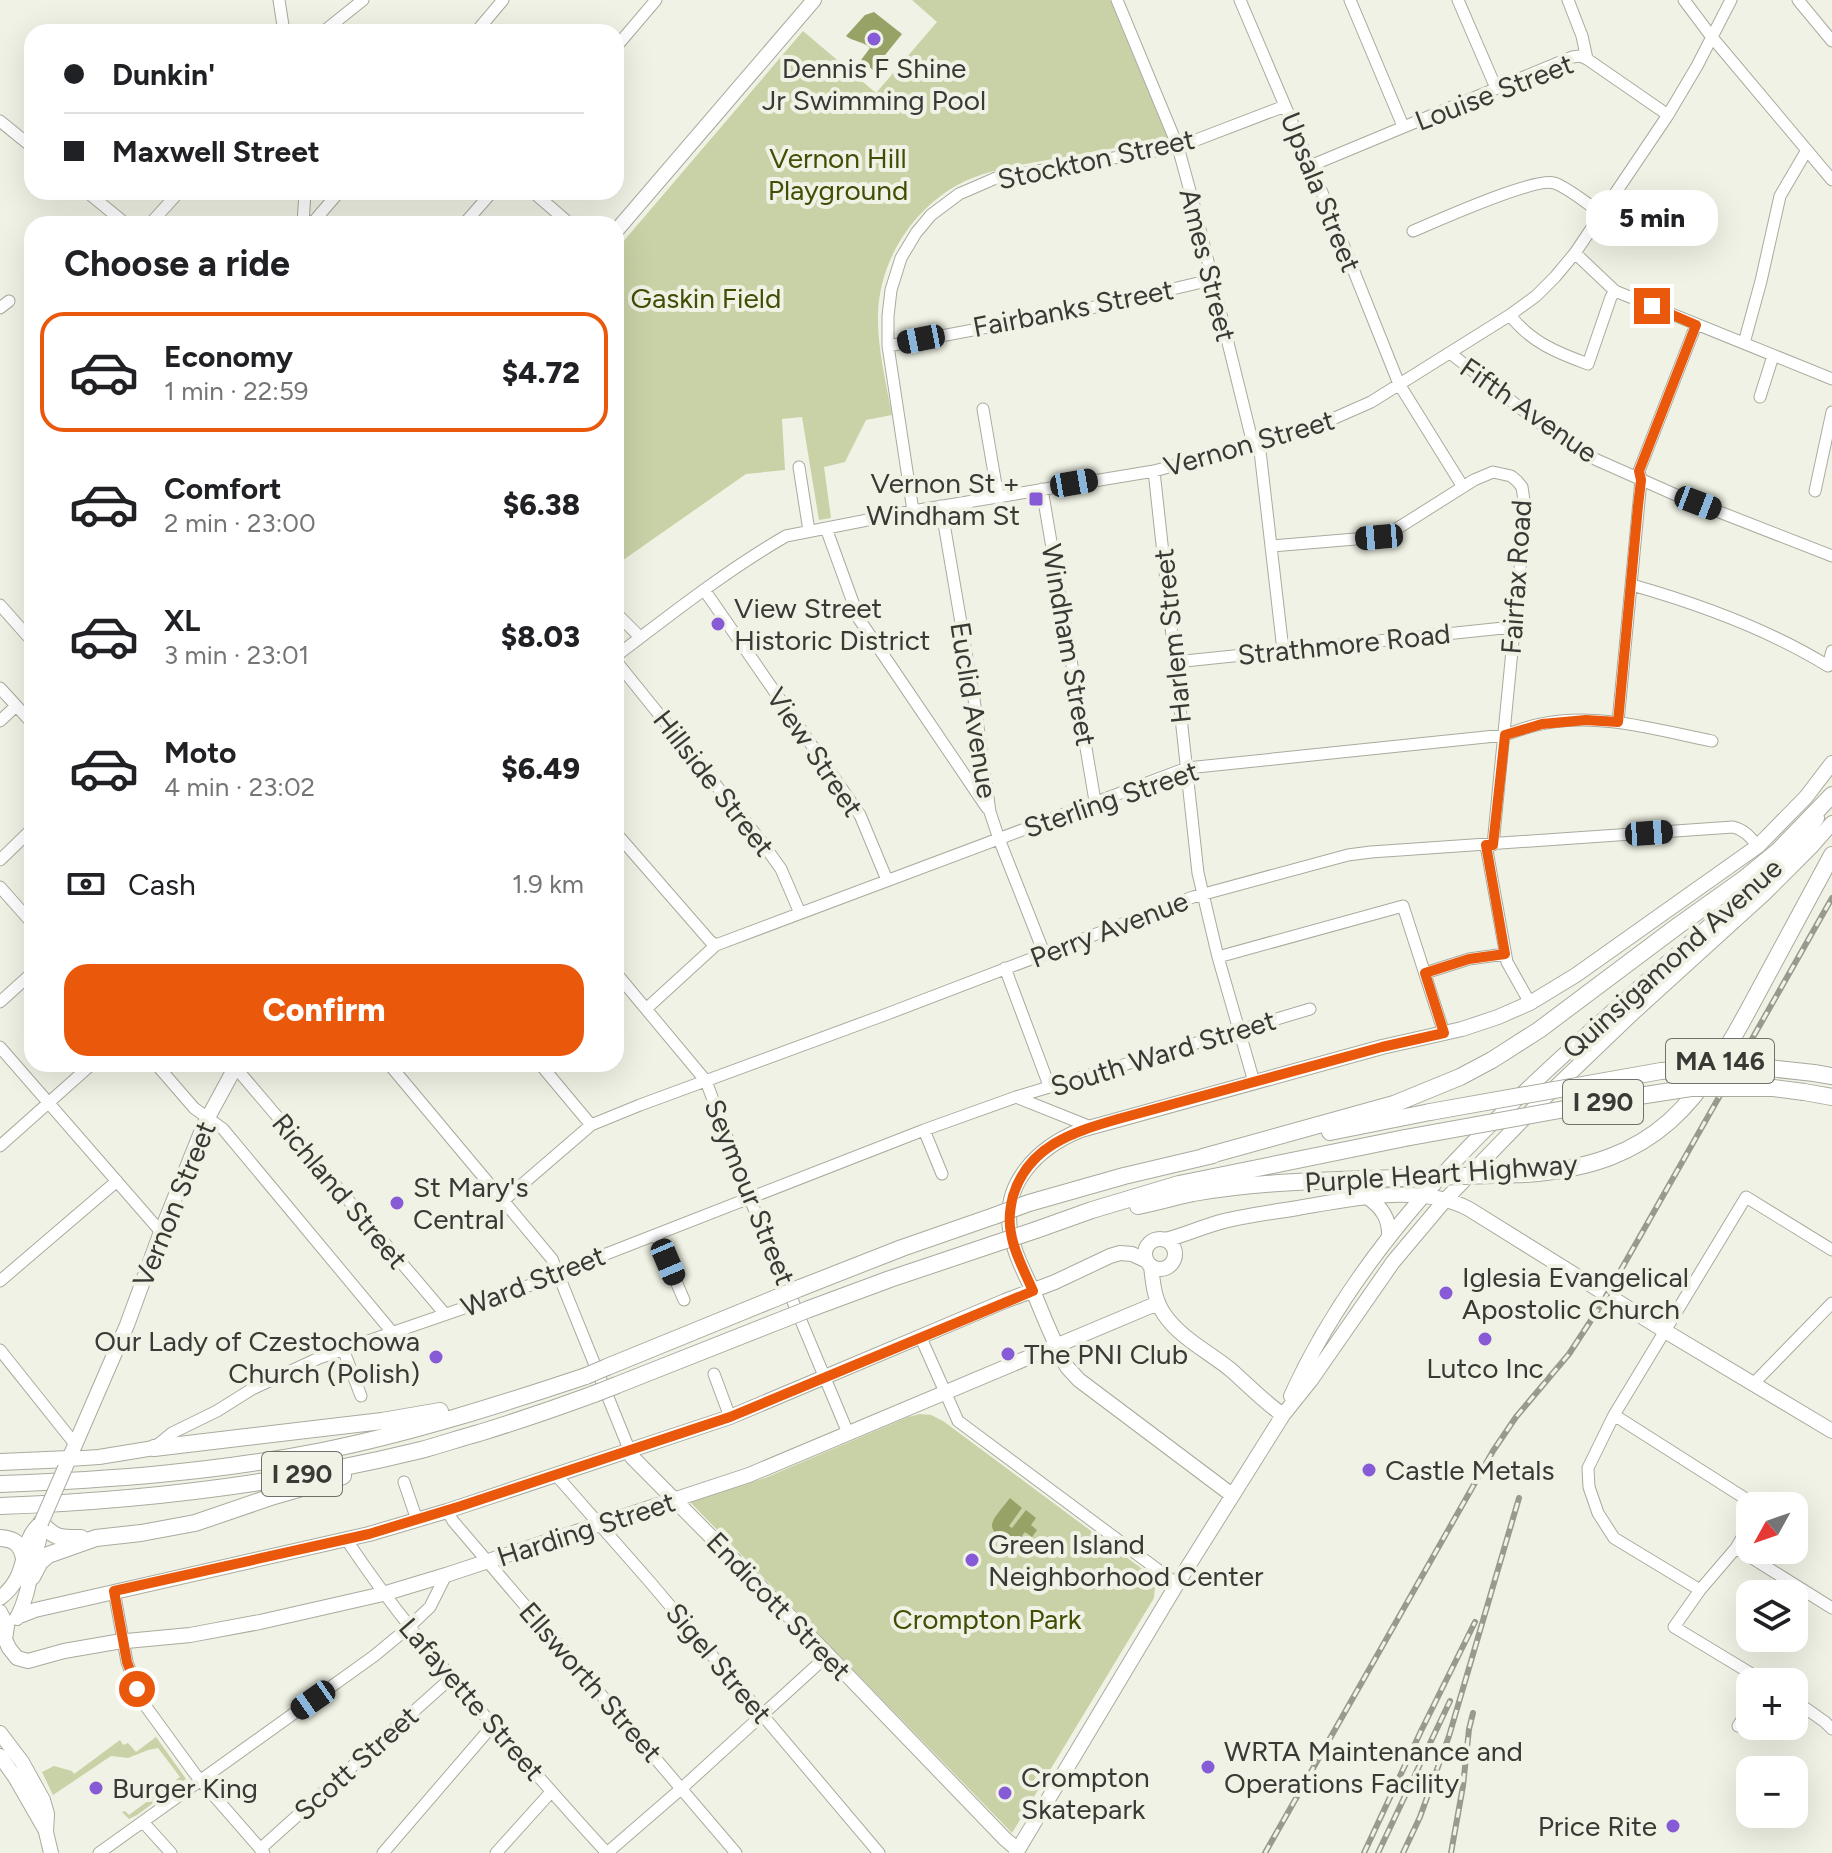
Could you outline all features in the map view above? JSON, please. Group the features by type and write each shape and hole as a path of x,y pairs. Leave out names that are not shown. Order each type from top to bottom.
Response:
{"highway":[{"name":"Purple Heart Highway","path":"1203,1157 1394,1104 1426,1093 1492,1060 1539,1030 1745,878 1778,851 1829,799"},
{"name":"Purple Heart Highway","path":"1036,1230 1193,1193 1273,1184 1556,1172 1623,1152 1663,1128 1688,1104 1727,1050 1832,855"},
{"name":"I 290","path":"0,1484 95,1481 174,1473 322,1451 471,1413 586,1376 916,1242 1029,1203 1203,1157 1430,1112 1674,1070 1745,1067 1832,1076"},
{"name":"I 290","path":"0,1506 158,1496 265,1481 422,1450 594,1394 890,1279 1106,1205 1179,1184 1405,1138 1681,1089 1746,1087 1832,1097"},
{"path":"154,1448 430,1413 586,1376"},
{"path":"41,1523 58,1537 96,1538 195,1523 422,1450"},
{"path":"0,1462 70,1457"},
{"path":"0,1538 16,1542 24,1558"},
{"path":"32,1577 48,1555 96,1538"}],"main road":[{"path":"624,222 814,0"},
{"path":"1232,1495 1079,1380 1067,1367 1011,1235 1010,1213 1015,1191 1026,1168 1045,1149 1062,1138 1091,1127 1382,1047 1480,1024 1530,1003 1568,980 1758,846 1798,806 1832,763"},
{"name":"Quinsigamond Avenue","path":"1283,1415 1318,1342 1389,1237 1422,1196 1513,1101 1773,869 1815,823 1829,799"},
{"name":"Quinsigamond Avenue","path":"1017,1851 1177,1584 1283,1415 1393,1262 1446,1199 1570,1073 1773,885 1832,823"},
{"name":"Vernon Street","path":"3,1637 26,1598 41,1536 41,1523 127,1325 208,1118 233,1072"},
{"path":"1283,1415 1179,1331 1166,1316 1154,1292 1145,1253 1148,1246 1156,1240 1233,1219 1367,1197 1422,1196 1446,1199 1469,1209 1832,1431"},
{"path":"1367,1197 1383,1211 1389,1226 1389,1237"},
{"path":"17,1617 114,1591 346,1539 447,1511 730,1417 1120,1253 1132,1254 1159,1269 1201,1229"},
{"path":"1158,1303 1171,1260 1172,1246 1165,1240"},
{"name":"Harding Street","path":"3,1637 14,1655 28,1661 64,1651 190,1635 383,1594 749,1475 1158,1303"},
{"name":"Ward Street","path":"70,1457 99,1457 154,1448"},
{"name":"Endicott Street","path":"629,1449 632,1457 1017,1851"},
{"name":"Vernon Street","path":"0,1598 16,1581 31,1535 41,1523"},
{"path":"0,1612 6,1622 3,1637"},
{"path":"0,1733 28,1771 43,1800 47,1814 46,1832"},
{"path":"0,1756 46,1832 51,1853"}],"street":[{"path":"279,0 283,24"},
{"path":"333,24 363,0"},
{"path":"483,24 503,0"},
{"path":"624,38 656,0"},
{"name":"Ames Street","path":"1117,0 1178,147 1251,436 1260,451 1283,650"},
{"name":"Upsala Street","path":"1240,0 1399,384 1463,487"},
{"path":"1350,0 1403,126"},
{"path":"1458,0 1496,88"},
{"path":"1568,0 1587,59"},
{"path":"1684,0 1832,180"},
{"name":"Vernon Street","path":"624,651 786,536 941,506 1154,471 1312,428 1371,402 1510,315 1536,296 1575,253 1668,115 1731,0"},
{"path":"1798,0 1832,41"},
{"name":"Louise Street","path":"1310,166 1572,57 1587,59 1668,115"},
{"name":"Stockton Street","path":"913,511 888,346 891,290 901,258 931,215 969,189 996,178 1178,147 1285,106"},
{"path":"0,121 24,134"},
{"path":"1744,343 1780,196 1807,150"},
{"path":"1413,231 1543,182 1558,184 1601,213"},
{"path":"97,200 116,216"},
{"path":"157,216 172,200"},
{"path":"318,216 332,200"},
{"path":"471,216 485,200"},
{"path":"542,200 561,216"},
{"path":"1575,253 1615,291 1832,379"},
{"name":"Fairbanks Street","path":"888,346 1095,307 1211,280"},
{"path":"1510,315 1539,343 1588,364 1615,291"},
{"path":"1618,722 1641,480 1639,471 1696,325"},
{"name":"Fifth Avenue","path":"1450,353 1533,418 1597,460 1832,556"},
{"path":"1760,397 1773,356"},
{"path":"983,409 998,497"},
{"path":"1815,491 1832,412"},
{"path":"799,467 809,531"},
{"name":"Harlem Street","path":"1154,471 1201,894 1254,1082"},
{"name":"Fairfax Road","path":"1272,546 1379,537 1407,524 1488,473 1499,472 1517,481 1523,490 1524,528 1505,735 1490,845 1507,962 1530,1003"},
{"name":"Windham Street","path":"1042,489 1095,801"},
{"name":"Euclid Avenue","path":"941,506 984,758 990,812 1044,953"},
{"path":"826,528 859,619 990,812"},
{"path":"1632,585 1724,617 1828,666 1832,651"},
{"name":"View Street","path":"705,591 860,815 887,880"},
{"path":"0,605 24,632"},
{"path":"624,621 640,637"},
{"name":"Strathmore Road","path":"1175,662 1513,627"},
{"name":"Hillside Street","path":"624,668 761,841 781,869 800,913"},
{"path":"0,688 24,714"},
{"path":"0,721 16,706"},
{"name":"Sterling Street","path":"646,1009 716,945 1187,768 1505,735 1542,724 1586,720 1618,722 1712,741"},
{"name":"Perry Avenue","path":"504,1200 591,1125 1201,894 1348,855 1733,827 1741,829 1758,846"},
{"path":"0,860 24,837"},
{"path":"624,842 716,945"},
{"path":"0,887 24,914"},
{"path":"1218,957 1403,906 1444,1033"},
{"path":"1425,973 1469,959 1505,954"},
{"path":"1005,968 1048,1087"},
{"path":"0,1002 24,980"},
{"name":"Seymour Street","path":"624,983 706,1081 750,1199 848,1433"},
{"name":"South Ward Street","path":"1016,1097 1310,1009"},
{"path":"0,1047 161,1232"},
{"path":"0,1146 83,1072"},
{"path":"163,1072 194,1108 223,1129 392,1332"},
{"name":"Richland Street","path":"240,1072 445,1314"},
{"name":"Endicott Street","path":"396,1072 546,1251 558,1273 629,1449"},
{"path":"547,1072 591,1125"},
{"path":"1016,1097 1091,1127"},
{"name":"Ward Street","path":"154,1448 172,1433 217,1411 261,1384 343,1349 545,1280 924,1130 1016,1097"},
{"path":"924,1130 942,1174"},
{"path":"0,1281 117,1181"},
{"path":"1700,1590 1614,1538 1598,1513 1589,1487 1588,1468 1614,1415 1746,1197 1832,1250"},
{"path":"656,1235 684,1300"},
{"path":"1754,1383 1832,1303"},
{"path":"921,1338 958,1421 1177,1584"},
{"path":"343,1349 361,1396"},
{"path":"0,1350 70,1457"},
{"path":"714,1374 730,1417"},
{"path":"1614,1415 1736,1493"},
{"name":"Sigel Street","path":"556,1475 879,1853"},
{"path":"404,1482 417,1520"},
{"name":"Ellsworth Street","path":"447,1511 736,1853"},
{"name":"Lafayette Street","path":"346,1539 383,1594 451,1678 607,1853"},
{"path":"1736,1548 1674,1627 1742,1668"},
{"path":"1762,1564 1832,1608"},
{"path":"99,1853 352,1672 409,1627 430,1607 446,1575"},
{"path":"114,1591 127,1662 137,1689 200,1780 262,1851"},
{"path":"607,1853 828,1655"},
{"name":"Scott Street","path":"262,1851 451,1678"},
{"path":"1808,1710 1832,1729"},
{"path":"383,1853 493,1725"},
{"path":"496,1853 551,1792"},
{"path":"143,1822 171,1853"}],"green space":[{"name":"Vernon Hill Playground","path":"912,0 1110,0 1168,139 990,172 970,179 934,201 905,233 894,251 880,292 879,339 892,415 866,420 845,462 824,467 831,518 819,520 802,417 782,419 785,470 746,474 624,559 624,241 803,31 876,93 937,22"},
{"name":"Crompton Park","path":"920,1414 943,1421 1149,1574 1155,1586 1154,1598 1012,1833 690,1502 765,1478"},
{"path":"156,1737 186,1779 129,1819 122,1812 129,1815 180,1777 158,1748 128,1758 111,1756 53,1795 42,1772 54,1766 74,1774 120,1740 136,1752"}],"shaded area":[{"name":"Dennis F Shine Jr Swimming Pool","path":"874,12 902,34 873,70 861,60 870,48 846,36 865,15"},
{"path":"1010,1498 1022,1508 1009,1526 1012,1528 1026,1510 1036,1518 1031,1525 1037,1530 1032,1537 1025,1532 1013,1548 997,1535 992,1525"}],"railway":[{"path":"1265,1853 1493,1451 1516,1417 1569,1354 1601,1305 1832,898"},
{"path":"1403,1853 1420,1817 1449,1736 1519,1498"},
{"path":"1364,1853 1475,1622"},
{"path":"1378,1853 1450,1701"},
{"path":"1451,1853 1473,1713"}],"place":[{"name":"Dennis F Shine Jr Swimming Pool","path":"874,39"},
{"name":"Vernon St + Windham St","path":"1036,499"},
{"name":"View Street Historic District","path":"718,624"},
{"name":"St Mary's Central","path":"397,1203"},
{"name":"Iglesia Evangelical Apostolic Church","path":"1446,1293"},
{"name":"Lutco Inc","path":"1485,1339"},
{"name":"The PNI Club","path":"1008,1354"},
{"name":"Our Lady of Czestochowa Church (Polish)","path":"436,1357"},
{"name":"Castle Metals","path":"1369,1470"},
{"name":"Green Island Neighborhood Center","path":"972,1560"},
{"name":"WRTA Maintenance and Operations Facility","path":"1208,1767"},
{"name":"Burger King","path":"96,1788"},
{"name":"Crompton Skatepark","path":"1005,1793"},
{"name":"Price Rite","path":"1673,1826"}],"route":[{"path":"137,1689 127,1662 114,1591 369,1534 447,1511 730,1417 1033,1291 1011,1235 1010,1213 1021,1176 1031,1161 1054,1143 1081,1130 1118,1119 1444,1033 1425,973 1469,959 1505,954 1486,845 1493,845 1505,735 1542,724 1586,720 1618,722 1641,480 1639,471 1696,325 1652,306"}],"park label":[{"name":"Gaskin Field","path":"706,298"}]}
